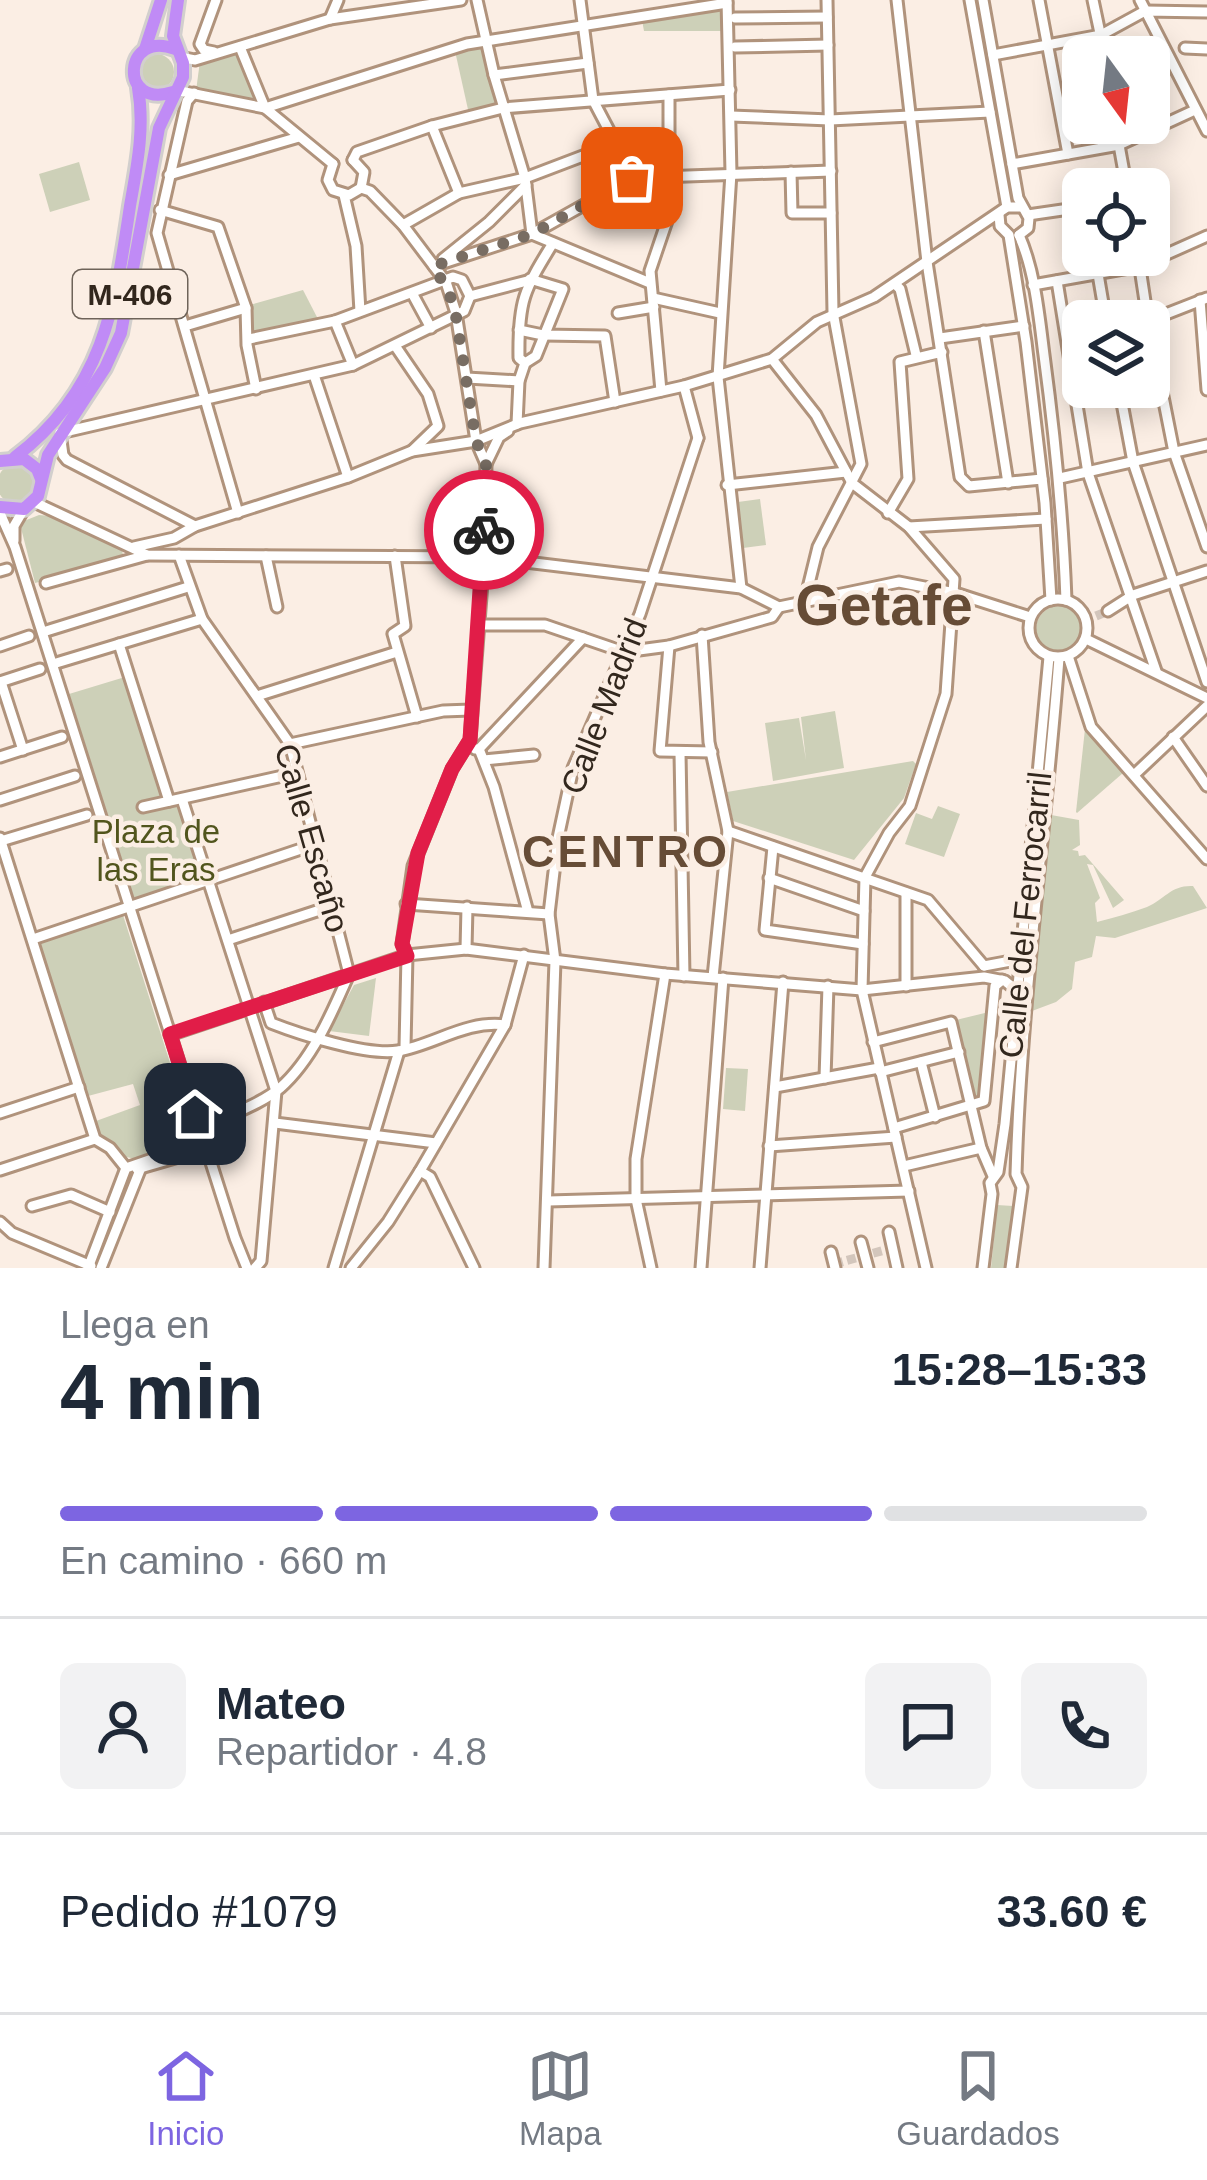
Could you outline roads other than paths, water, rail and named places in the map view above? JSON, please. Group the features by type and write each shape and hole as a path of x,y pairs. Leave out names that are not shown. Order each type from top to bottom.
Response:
{"highway":[{"name":"M-406","path":"0,461 33,444 66,405 86,377 109,329 142,131 135,60 145,49 161,0"},
{"name":"M-406","path":"35,495 48,454 105,368 121,333 159,128 183,77 173,16 178,0"},
{"path":"145,49 163,45 178,53"},
{"path":"138,88 151,95 174,91"},
{"path":"0,510 35,495 31,463 15,457"}],"street":[{"path":"216,0 200,44 208,52 219,52"},
{"path":"330,19 338,0"},
{"path":"178,53 195,60 330,19 461,0"},
{"path":"477,0 525,181 532,234"},
{"path":"580,0 592,100 634,178"},
{"path":"805,600 818,547 861,464 833,311 827,0"},
{"path":"897,0 927,262 960,477 969,486 1042,479"},
{"path":"970,0 990,112 1003,211 1000,226 1014,235 1033,285 1060,478 1066,600"},
{"path":"983,0 1028,228 1014,235"},
{"path":"1040,0 1068,154"},
{"path":"1093,0 1101,35"},
{"path":"265,108 485,40 661,6 727,1 730,173 718,377 741,588"},
{"path":"992,55 1101,35 1142,5 1206,6"},
{"path":"1142,5 1207,131"},
{"path":"735,18 827,16"},
{"path":"735,47 828,45"},
{"path":"240,47 265,108"},
{"path":"1185,48 1207,49"},
{"path":"494,75 588,63"},
{"path":"353,160 357,152 432,126 503,108 730,90"},
{"path":"174,91 265,108 333,164"},
{"path":"194,93 187,101 157,233 238,513"},
{"path":"662,391 650,283 653,254 670,212 669,95"},
{"path":"1012,164 1118,145 1195,110"},
{"path":"731,116 830,120 990,112"},
{"path":"432,126 459,193"},
{"path":"170,175 299,136"},
{"path":"403,225 459,193 525,181 617,143"},
{"path":"1118,145 1123,168"},
{"path":"627,160 669,148"},
{"path":"360,311 356,246 344,195 330,185 333,164 353,160 364,172 362,188"},
{"path":"434,266 532,234 634,178 831,171"},
{"path":"791,172 792,213 831,212"},
{"path":"434,266 490,222 525,181"},
{"path":"344,195 362,188 370,191 445,281 456,314 476,441 486,464"},
{"path":"46,584 195,526 348,477 412,451 476,441 517,424 684,386 772,359 833,311 874,297 1003,211 1062,208"},
{"path":"160,210 218,227 246,308 256,389"},
{"path":"532,234 650,283"},
{"path":"1014,235 1051,600"},
{"path":"1170,249 1207,236"},
{"path":"525,363 519,358 519,330 529,280 554,242"},
{"path":"1033,285 1086,276"},
{"path":"195,526 68,460 60,434 352,365 456,314 469,304 470,296 462,280 453,277 335,320 249,339"},
{"path":"470,296 529,280 563,289 536,356 525,363 519,381 517,424"},
{"path":"1057,281 1088,472 1156,671"},
{"path":"895,284 916,356"},
{"path":"412,293 431,328"},
{"path":"1170,313 1203,299 1207,390"},
{"path":"618,313 654,302 720,313"},
{"path":"185,326 246,308"},
{"path":"335,320 352,365"},
{"path":"940,338 1024,326"},
{"path":"519,330 605,336 614,403"},
{"path":"984,331 1008,483"},
{"path":"396,347 428,394 438,426 412,451"},
{"path":"887,514 908,479 900,362 941,352"},
{"path":"772,359 816,415 852,483 887,514 904,520 1046,519"},
{"path":"314,375 348,477"},
{"path":"467,379 519,381"},
{"path":"684,386 698,438 724,441"},
{"path":"1123,408 1133,462 1207,682"},
{"path":"1165,408 1174,452 1207,547"},
{"path":"517,424 499,437 486,464 480,626 471,710 477,753 528,912"},
{"name":"Calle Madrid","path":"544,1268 555,961 549,914 558,838 573,768 624,652 698,438"},
{"path":"1060,478 1207,445"},
{"path":"728,485 846,472"},
{"path":"15,547 14,526 35,495 128,554 484,557 741,588 778,608"},
{"path":"0,510 249,1268 261,1261 276,1091 182,799"},
{"name":"Calle Escaño","path":"178,515 174,538 202,619 260,695 290,744 350,974"},
{"path":"904,520 954,579 946,694 910,806 889,833 866,877 862,990 926,1268"},
{"path":"266,556 277,607"},
{"path":"395,556 405,626 393,634 417,717"},
{"path":"1108,611 1133,595 1207,571"},
{"path":"480,626 545,625 624,652 669,646 772,617 778,608 805,600 899,582 955,593 1030,617"},
{"path":"43,632 188,587"},
{"path":"1059,657 1086,639 1091,617 1066,600 1051,600 1030,617 1031,641 1059,657 1090,727 1207,859"},
{"path":"53,664 202,619"},
{"path":"701,635 712,752 728,831 701,1268"},
{"path":"0,646 29,636"},
{"path":"334,1268 402,1049 407,956 402,944 418,853 452,769 477,753 583,638"},
{"path":"1086,639 1156,671 1207,702 1134,775"},
{"path":"119,644 169,801"},
{"path":"669,646 660,751 712,752"},
{"path":"260,695 397,652"},
{"name":"Calle del Ferrocarril","path":"995,1174 1059,657"},
{"name":"Calle del Ferrocarril","path":"1016,1174 1025,991 1047,811 1059,657"},
{"path":"23,750 0,682 40,669"},
{"path":"290,744 471,710"},
{"path":"388,724 392,737"},
{"path":"0,757 62,737"},
{"path":"1173,737 1207,786"},
{"path":"680,752 684,976"},
{"path":"477,753 534,755"},
{"path":"143,808 296,773"},
{"path":"0,800 75,776"},
{"path":"87,815 0,840 95,1139 110,1148 125,1168 140,1170 205,1145"},
{"path":"728,831 928,900 984,972 1016,990"},
{"path":"33,939 316,844"},
{"path":"773,847 765,930 863,944"},
{"path":"769,878 864,911"},
{"path":"905,892 906,986"},
{"path":"406,904 549,914"},
{"path":"228,940 332,907"},
{"path":"466,907 466,949"},
{"path":"170,1034 407,956 466,949 664,974 862,990 984,972 1016,960"},
{"path":"351,1268 388,1222 505,1025 524,955"},
{"path":"212,1124 276,1091 316,1041 350,974"},
{"path":"652,1268 636,1199 636,1159 664,974"},
{"path":"769,1146 895,1132 973,1107 986,1097 994,992 1001,980"},
{"path":"760,1268 783,982"},
{"path":"825,1078 828,986"},
{"path":"264,1002 271,1022 316,1041 402,1049 450,1032 505,1025"},
{"path":"873,1042 951,1022 981,1148 995,1174 983,1268"},
{"path":"775,1087 959,1052"},
{"path":"921,1062 934,1117"},
{"path":"0,1113 79,1087"},
{"path":"275,1123 436,1143"},
{"path":"0,1170 95,1139"},
{"path":"125,1168 205,1145"},
{"path":"904,1166 981,1148"},
{"path":"93,1267 125,1168"},
{"path":"93,1267 140,1170"},
{"path":"420,1171 430,1177 475,1268"},
{"path":"995,1174 1016,1174 1021,1180 1011,1268"},
{"path":"548,1201 909,1191"},
{"path":"992,1194 1007,1202 1019,1195"},
{"path":"32,1206 71,1195 110,1212"},
{"path":"1,1228 93,1267"},
{"path":"889,1232 897,1268"},
{"path":"861,1242 868,1268"},
{"path":"831,1252 835,1268"}],"tunnel":[{"path":"1096,616 1108,611"},
{"path":"834,1264 892,1248"}],"district":[{"name":"Getafe","path":"884,605"},
{"name":"CENTRO","path":"626,851"}],"park label":[{"name":"Plaza de las Eras","path":"156,850"}]}
